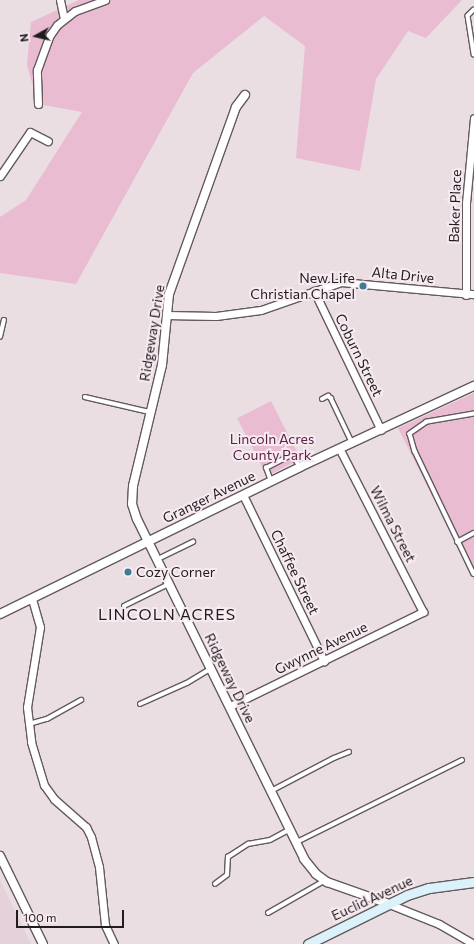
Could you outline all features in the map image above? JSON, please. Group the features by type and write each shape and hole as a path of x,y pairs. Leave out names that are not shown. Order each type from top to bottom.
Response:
{"main road":[{"name":"Euclid Avenue","path":"308,944 389,904 429,888 474,882"}],"street":[{"path":"60,0 64,19"},
{"path":"38,104 37,70 43,50 50,35 64,19 75,11 105,0"},
{"name":"Ridgeway Drive","path":"245,95 236,106 169,294 162,365 133,486 132,504 156,559 290,830 316,874 325,880 439,924 473,944"},
{"name":"Baker Place","path":"466,296 466,203 474,118"},
{"path":"0,176 30,132 48,142"},
{"name":"Alta Drive","path":"166,315 216,316 261,310 341,282 466,296 474,294"},
{"name":"Coburn Street","path":"314,291 381,430"},
{"name":"Granger Avenue","path":"0,614 339,448 474,386"},
{"name":"Wilma Street","path":"339,448 423,612"},
{"name":"Chaffee Street","path":"243,495 324,660"},
{"path":"32,599 40,627 28,698 28,724 44,785 54,799 86,827 91,837 99,867 105,925 114,944"},
{"name":"Gwynne Avenue","path":"230,706 423,612"},
{"path":"0,857 43,944"}],"lane":[{"path":"474,10 468,16 474,55"},
{"path":"0,337 4,320"},
{"path":"322,399 328,396 331,398 352,442"},
{"path":"86,397 151,413"},
{"path":"474,414 427,422 410,434 415,451 457,542 474,574"},
{"path":"271,481 266,468 292,455 300,467"},
{"path":"457,542 474,533"},
{"path":"156,559 193,542"},
{"path":"124,606 169,584"},
{"path":"140,704 187,683 211,669"},
{"path":"28,724 47,719 82,700"},
{"path":"271,791 334,758 349,752"},
{"path":"296,842 462,760"},
{"path":"215,884 225,878 226,859 232,853 248,844 270,840 290,830"},
{"path":"268,913 325,880"}],"shaded area":[{"path":"0,880 31,944 0,944"}],"green space":[{"path":"79,0 462,0 426,38 408,31 376,79 360,171 296,158 305,46 264,16 193,73 76,284 0,273 0,217 26,200 82,112 38,104 27,65 31,22"},
{"path":"474,393 474,580 398,428"},
{"name":"Lincoln Acres County Park","path":"271,401 301,459 267,476 237,418"}],"place":[{"name":"New Life Christian Chapel","path":"363,286"},
{"name":"Cozy Corner","path":"128,572"}],"district":[{"name":"LINCOLN ACRES","path":"167,614"}]}
